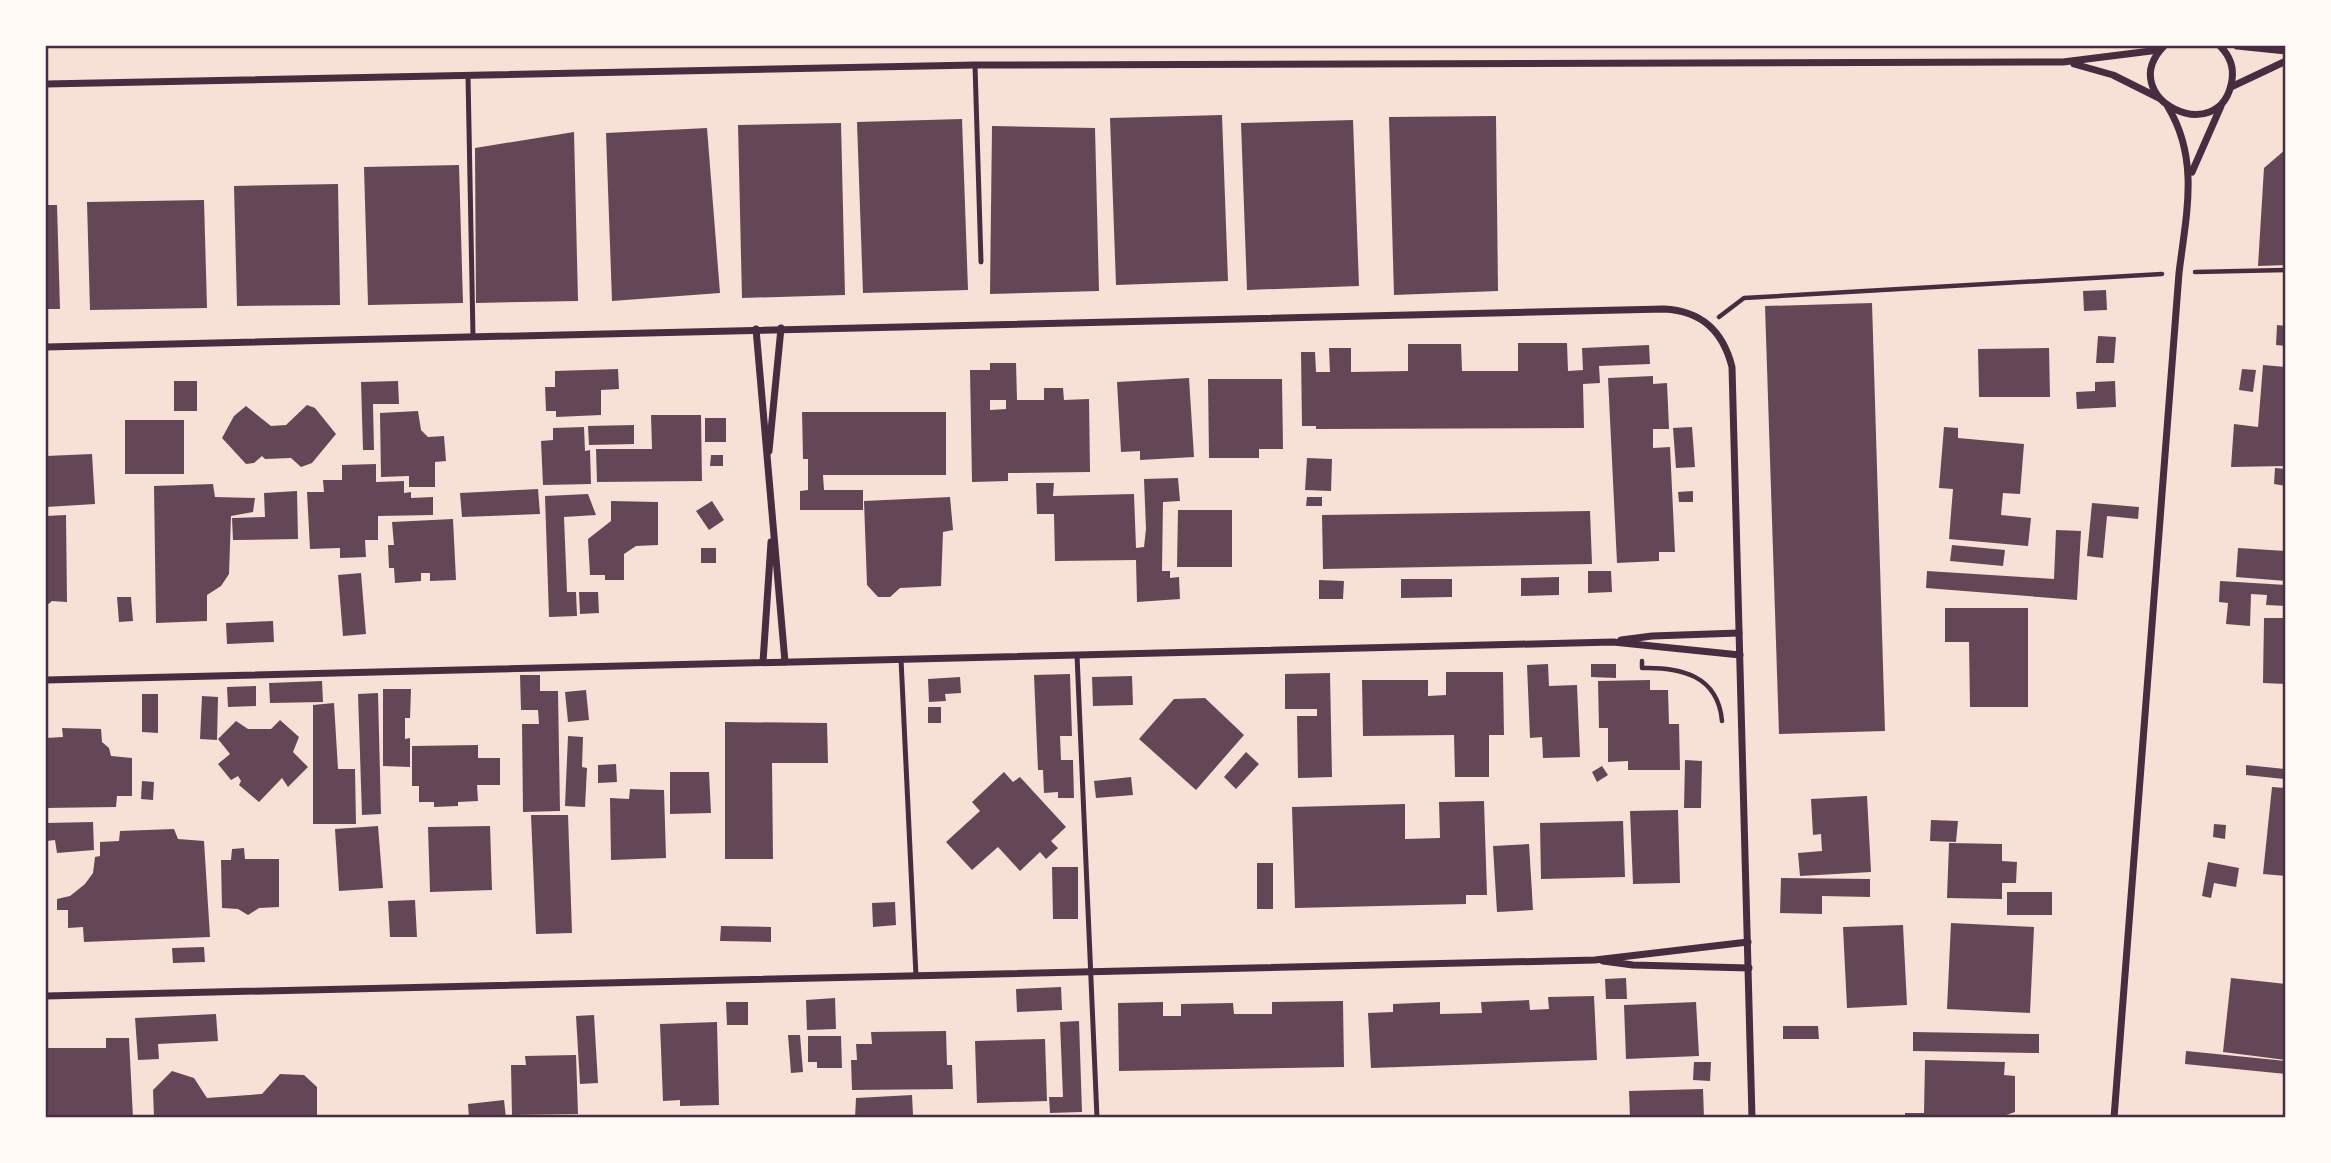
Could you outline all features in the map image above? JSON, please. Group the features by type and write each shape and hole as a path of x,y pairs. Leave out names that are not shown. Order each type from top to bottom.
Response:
{"street":[{"path":"2190,179 2205,136 2231,87 2230,62 2220,46"},
{"path":"2238,46 2286,51"},
{"path":"46,84 975,65 2063,62 2162,48"},
{"path":"2159,98 2151,74 2162,48"},
{"path":"2231,87 2286,61"},
{"path":"2063,62 2113,75 2159,98 2180,113 2205,113 2225,98"},
{"path":"2115,1118 2179,273 2190,179 2187,149 2168,107"},
{"path":"46,347 1664,309 1688,313 1710,324 1721,336 1732,368 1752,1118"},
{"path":"768,458 781,328"},
{"path":"756,329 785,662"},
{"path":"763,662 772,534"},
{"path":"46,680 1613,642 1652,636 1740,633"},
{"path":"1613,642 1740,655"},
{"path":"46,996 1595,960 1748,942"},
{"path":"1595,960 1633,965 1749,968"}],"lane":[{"path":"975,65 981,262"},
{"path":"468,76 473,336"},
{"path":"1077,654 1097,1118"},
{"path":"901,659 916,976"}],"path":[{"path":"1710,324 1744,298 2179,273 2286,270"},
{"path":"1642,646 1642,668 1684,670 1696,678 1716,701 1722,721"}],"building":[{"path":"1222,115 1228,281 1116,285 1110,118"},
{"path":"1496,116 1498,291 1394,295 1389,117"},
{"path":"962,119 968,290 863,293 857,122"},
{"path":"1353,120 1359,286 1247,290 1241,123"},
{"path":"841,123 845,295 742,298 738,125"},
{"path":"992,126 1095,128 1099,291 990,294"},
{"path":"707,128 720,293 612,301 606,133"},
{"path":"574,132 578,301 476,303 475,148"},
{"path":"2286,149 2286,265 2258,266 2264,168"},
{"path":"459,165 463,303 368,305 364,167"},
{"path":"338,184 340,305 237,306 234,186"},
{"path":"204,200 207,308 90,310 87,202"},
{"path":"46,205 57,205 60,309 46,309"},
{"path":"2106,290 2107,310 2084,311 2083,291"},
{"path":"1872,303 1885,731 1779,734 1765,306"},
{"path":"2277,325 2286,326 2286,346 2276,345"},
{"path":"2098,336 2116,337 2114,363 2096,363"},
{"path":"1518,343 1567,343 1568,371 1583,370 1582,348 1649,345 1650,364 1599,366 1600,383 1583,384 1584,428 1316,429 1316,426 1302,426 1301,352 1315,352 1316,372 1330,372 1329,348 1351,348 1351,372 1408,371 1408,344 1461,344 1462,371 1518,371"},
{"path":"2049,348 2050,397 1979,397 1978,349"},
{"path":"990,363 1016,363 1017,400 1044,400 1044,388 1063,388 1064,400 1089,399 1090,472 1008,473 1008,481 972,482 970,370 990,370","holes":["990,400 1006,400 1006,409 990,410"]},
{"path":"2263,365 2286,367 2286,466 2231,467 2234,424 2258,427"},
{"path":"618,369 619,389 601,390 601,415 556,417 556,411 546,411 545,387 555,387 555,371"},
{"path":"2242,369 2256,370 2253,392 2239,390"},
{"path":"1653,376 1653,384 1667,383 1669,429 1653,429 1653,448 1670,447 1675,552 1659,552 1659,561 1617,563 1608,378"},
{"path":"1189,378 1194,457 1140,460 1140,451 1121,452 1117,382"},
{"path":"1208,379 1282,379 1283,449 1259,449 1259,458 1209,458"},
{"path":"174,381 197,381 197,411 174,411"},
{"path":"398,381 399,404 373,404 374,450 363,450 361,382"},
{"path":"2115,381 2116,407 2077,409 2076,392 2095,391 2095,382"},
{"path":"307,405 315,408 336,434 312,463 301,467 291,458 265,459 262,456 254,463 246,464 222,438 234,416 246,406 271,426 286,425"},
{"path":"418,411 421,430 428,437 444,436 446,461 435,462 435,487 409,487 409,476 381,477 380,413"},
{"path":"802,412 946,412 946,475 823,475 824,490 863,490 863,510 800,510 800,491 808,490 808,459 803,459"},
{"path":"651,415 701,415 702,481 597,482 596,449 652,449"},
{"path":"705,418 726,418 726,442 705,442"},
{"path":"125,420 184,420 184,474 125,474"},
{"path":"634,425 634,444 589,445 588,426"},
{"path":"584,427 585,451 590,450 591,484 543,485 541,441 553,440 553,428"},
{"path":"1692,427 1695,467 1676,468 1673,428"},
{"path":"1944,427 1958,428 1958,438 2024,444 2020,494 2003,493 2001,515 2031,518 2028,546 1949,539 1953,489 1939,488"},
{"path":"92,454 95,504 46,507 46,456"},
{"path":"711,455 723,455 723,466 710,466"},
{"path":"1307,458 1332,459 1331,491 1305,490"},
{"path":"376,464 376,482 404,481 404,493 411,492 411,498 433,497 433,515 378,516 378,540 365,540 366,557 340,558 340,548 310,549 307,492 324,492 323,480 342,480 342,465"},
{"path":"2275,468 2286,469 2286,486 2274,484"},
{"path":"1178,478 1180,501 1163,502 1162,571 1170,571 1170,578 1179,577 1180,599 1137,602 1136,560 1055,561 1054,514 1037,514 1036,483 1054,483 1053,496 1134,494 1136,548 1144,547 1144,479"},
{"path":"213,484 215,497 255,498 253,512 231,516 229,574 221,586 207,595 207,621 156,623 154,486"},
{"path":"538,489 540,514 462,517 460,493"},
{"path":"297,491 298,539 233,540 232,518 265,517 264,493"},
{"path":"1693,491 1693,502 1679,502 1678,492"},
{"path":"588,494 596,515 564,517 567,592 576,592 577,616 549,617 545,496"},
{"path":"950,497 953,530 943,532 941,586 900,588 890,597 878,597 867,585 864,501"},
{"path":"1307,497 1322,497 1322,506 1306,506"},
{"path":"611,501 658,502 658,545 636,546 624,554 624,580 605,580 605,575 590,575 588,539 611,521"},
{"path":"712,501 724,520 709,530 696,511"},
{"path":"2092,503 2139,507 2138,519 2107,516 2103,558 2087,556"},
{"path":"1178,510 1232,510 1232,567 1177,567"},
{"path":"1590,511 1592,564 1323,569 1322,515"},
{"path":"66,515 67,602 52,601 46,606 46,516"},
{"path":"453,519 456,580 430,581 430,573 421,573 421,581 395,583 394,568 389,568 388,545 394,545 392,522"},
{"path":"2056,530 2081,531 2077,600 1926,588 1927,571 2054,579"},
{"path":"1952,545 2005,550 2003,566 1950,561"},
{"path":"701,548 716,548 716,563 701,563"},
{"path":"2238,548 2286,551 2286,581 2236,577"},
{"path":"1588,571 1611,571 1612,592 1588,593"},
{"path":"361,573 366,634 343,636 338,575"},
{"path":"1559,577 1559,595 1521,596 1521,578"},
{"path":"1401,579 1452,579 1452,597 1401,598"},
{"path":"1319,580 1344,581 1343,599 1319,599"},
{"path":"2220,581 2286,585 2286,606 2266,605 2267,595 2251,594 2250,626 2226,624 2228,603 2219,602"},
{"path":"579,592 598,592 599,613 580,614"},
{"path":"117,597 131,597 133,621 119,622"},
{"path":"1945,608 2028,608 2028,707 1970,707 1969,642 1945,642"},
{"path":"2264,618 2286,618 2286,684 2263,683"},
{"path":"273,621 274,642 227,644 226,623"},
{"path":"1548,664 1549,686 1577,685 1580,757 1543,758 1542,737 1530,738 1527,665"},
{"path":"1591,664 1616,664 1616,678 1591,677"},
{"path":"1446,672 1503,672 1504,735 1489,735 1489,777 1455,777 1454,735 1363,736 1362,680 1428,680 1428,696 1446,695"},
{"path":"1330,673 1332,777 1298,778 1297,716 1317,716 1317,709 1285,709 1285,674"},
{"path":"1070,674 1072,736 1060,736 1061,760 1073,760 1074,798 1058,798 1058,792 1044,793 1043,770 1038,770 1034,675"},
{"path":"520,675 540,675 540,691 558,691 560,811 523,812 522,724 539,724 538,710 521,710"},
{"path":"1132,676 1133,705 1093,706 1092,677"},
{"path":"960,677 961,693 945,694 946,701 929,702 928,679"},
{"path":"1650,680 1650,690 1668,690 1669,724 1679,724 1680,770 1628,770 1628,761 1608,762 1608,728 1599,728 1598,681"},
{"path":"322,681 323,702 270,703 269,683"},
{"path":"256,686 256,706 228,707 227,687"},
{"path":"383,689 411,689 410,718 405,718 405,739 410,738 410,767 383,766"},
{"path":"586,690 589,720 568,722 565,692"},
{"path":"378,693 381,814 362,815 358,694"},
{"path":"142,694 158,694 158,733 142,732"},
{"path":"202,696 218,697 217,740 200,739"},
{"path":"1205,698 1244,735 1196,790 1139,739 1174,699"},
{"path":"334,703 338,769 355,769 356,824 313,824 313,705"},
{"path":"928,707 941,707 941,723 928,723"},
{"path":"280,720 299,737 293,752 308,767 288,787 282,778 259,802 239,785 241,781 238,776 231,780 218,764 230,754 218,739 236,721 248,729 271,729"},
{"path":"725,722 827,723 828,763 772,763 773,859 725,859"},
{"path":"62,728 101,729 102,742 109,748 111,756 132,758 132,796 117,796 116,807 46,808 46,738 63,737"},
{"path":"568,736 583,737 582,767 587,768 585,807 565,806"},
{"path":"478,745 478,758 500,758 500,785 477,785 478,801 458,802 458,806 434,807 434,802 419,802 419,786 412,786 412,746"},
{"path":"1246,752 1259,764 1236,789 1224,777"},
{"path":"1685,760 1702,761 1701,808 1684,808"},
{"path":"616,764 617,782 598,783 598,765"},
{"path":"2246,765 2285,769 2284,779 2246,775"},
{"path":"1602,766 1608,775 1597,782 1592,772"},
{"path":"670,772 709,772 711,813 670,814"},
{"path":"1004,772 1013,782 1020,777 1066,827 1051,841 1058,848 1046,859 1040,852 1020,871 998,847 972,870 946,842 980,811 972,802"},
{"path":"1131,777 1133,795 1096,798 1094,781"},
{"path":"142,781 154,782 153,800 141,799"},
{"path":"2272,787 2286,788 2286,876 2263,874"},
{"path":"630,789 664,790 666,858 611,860 610,798 629,799"},
{"path":"1867,796 1871,872 1800,876 1798,853 1822,851 1821,834 1813,835 1811,799"},
{"path":"1484,801 1487,895 1466,895 1466,904 1295,908 1292,807 1405,804 1405,839 1440,838 1439,802"},
{"path":"1678,810 1680,883 1633,884 1630,811"},
{"path":"531,815 568,815 572,933 536,934"},
{"path":"1931,820 1958,821 1956,842 1930,841"},
{"path":"1623,821 1625,877 1541,879 1540,823"},
{"path":"93,822 94,850 57,853 55,840 46,841 46,823"},
{"path":"2214,824 2226,825 2225,839 2213,837"},
{"path":"378,826 383,888 339,891 335,829"},
{"path":"490,826 492,890 430,892 428,827"},
{"path":"174,829 178,839 204,841 210,937 84,942 83,927 68,928 68,910 57,910 57,899 70,896 85,884 93,873 95,857 100,856 100,842 119,841 120,831"},
{"path":"1949,843 2002,844 2002,861 2017,862 2016,883 2002,883 2002,899 1947,898"},
{"path":"1529,844 1533,910 1497,912 1493,846"},
{"path":"244,848 245,859 279,859 279,907 259,908 248,915 238,909 222,908 221,860 231,860 232,849"},
{"path":"2208,862 2239,868 2236,887 2214,883 2211,898 2202,896"},
{"path":"1257,863 1273,863 1273,909 1257,909"},
{"path":"1052,867 1078,867 1078,919 1053,919"},
{"path":"1781,878 1870,879 1870,897 1822,896 1822,914 1780,913"},
{"path":"2007,892 2052,892 2052,915 2007,915"},
{"path":"415,900 417,937 390,937 388,901"},
{"path":"895,902 896,925 873,927 872,903"},
{"path":"1951,923 2034,927 2030,1013 1947,1009"},
{"path":"1903,925 1907,1005 1847,1008 1843,927"},
{"path":"721,926 771,927 771,942 720,941"},
{"path":"204,947 205,962 173,963 172,948"},
{"path":"1626,978 1627,999 1606,999 1605,979"},
{"path":"2231,978 2286,984 2286,1060 2223,1052"},
{"path":"1061,987 1062,1010 1017,1012 1016,989"},
{"path":"1594,996 1597,1060 1371,1068 1368,1013 1393,1012 1393,1004 1440,1002 1440,1014 1482,1013 1481,1002 1529,1000 1530,1010 1549,1009 1548,997"},
{"path":"835,998 836,1029 807,1030 806,1000"},
{"path":"1343,1001 1344,1067 1119,1071 1118,1003 1163,1002 1163,1016 1181,1016 1181,1004 1233,1003 1234,1014 1272,1014 1272,1002"},
{"path":"726,1002 748,1002 748,1025 727,1025"},
{"path":"1696,1002 1699,1056 1626,1059 1624,1005"},
{"path":"216,1014 218,1041 158,1044 159,1059 138,1060 135,1018"},
{"path":"594,1015 598,1083 580,1084 576,1016"},
{"path":"1079,1021 1082,1112 1050,1113 1049,1097 1063,1097 1060,1022"},
{"path":"717,1022 719,1105 680,1106 680,1100 663,1101 660,1024"},
{"path":"1783,1026 1818,1026 1819,1039 1783,1039"},
{"path":"946,1031 947,1065 952,1065 953,1089 852,1090 851,1060 857,1060 856,1044 872,1044 871,1032"},
{"path":"1913,1032 2039,1034 2039,1053 1913,1051"},
{"path":"788,1035 800,1035 803,1072 791,1073"},
{"path":"808,1036 841,1036 842,1068 817,1068 817,1062 808,1062"},
{"path":"106,1038 129,1038 133,1118 46,1118 46,1048 106,1048"},
{"path":"1045,1039 1047,1101 977,1103 975,1041"},
{"path":"2186,1051 2286,1061 2286,1074 2185,1064"},
{"path":"576,1055 578,1114 512,1115 511,1065 526,1065 525,1056"},
{"path":"1925,1060 2005,1062 2004,1075 2015,1076 2015,1112 1998,1118 1905,1118 1905,1113 1924,1113"},
{"path":"1694,1062 1711,1062 1710,1081 1693,1080"},
{"path":"172,1071 194,1078 207,1098 262,1094 280,1074 304,1075 317,1087 317,1118 154,1118 153,1090"},
{"path":"1703,1089 1704,1118 1630,1118 1629,1091"},
{"path":"912,1095 913,1115 855,1118 856,1098"},
{"path":"504,1100 506,1118 469,1118 468,1104"}]}
